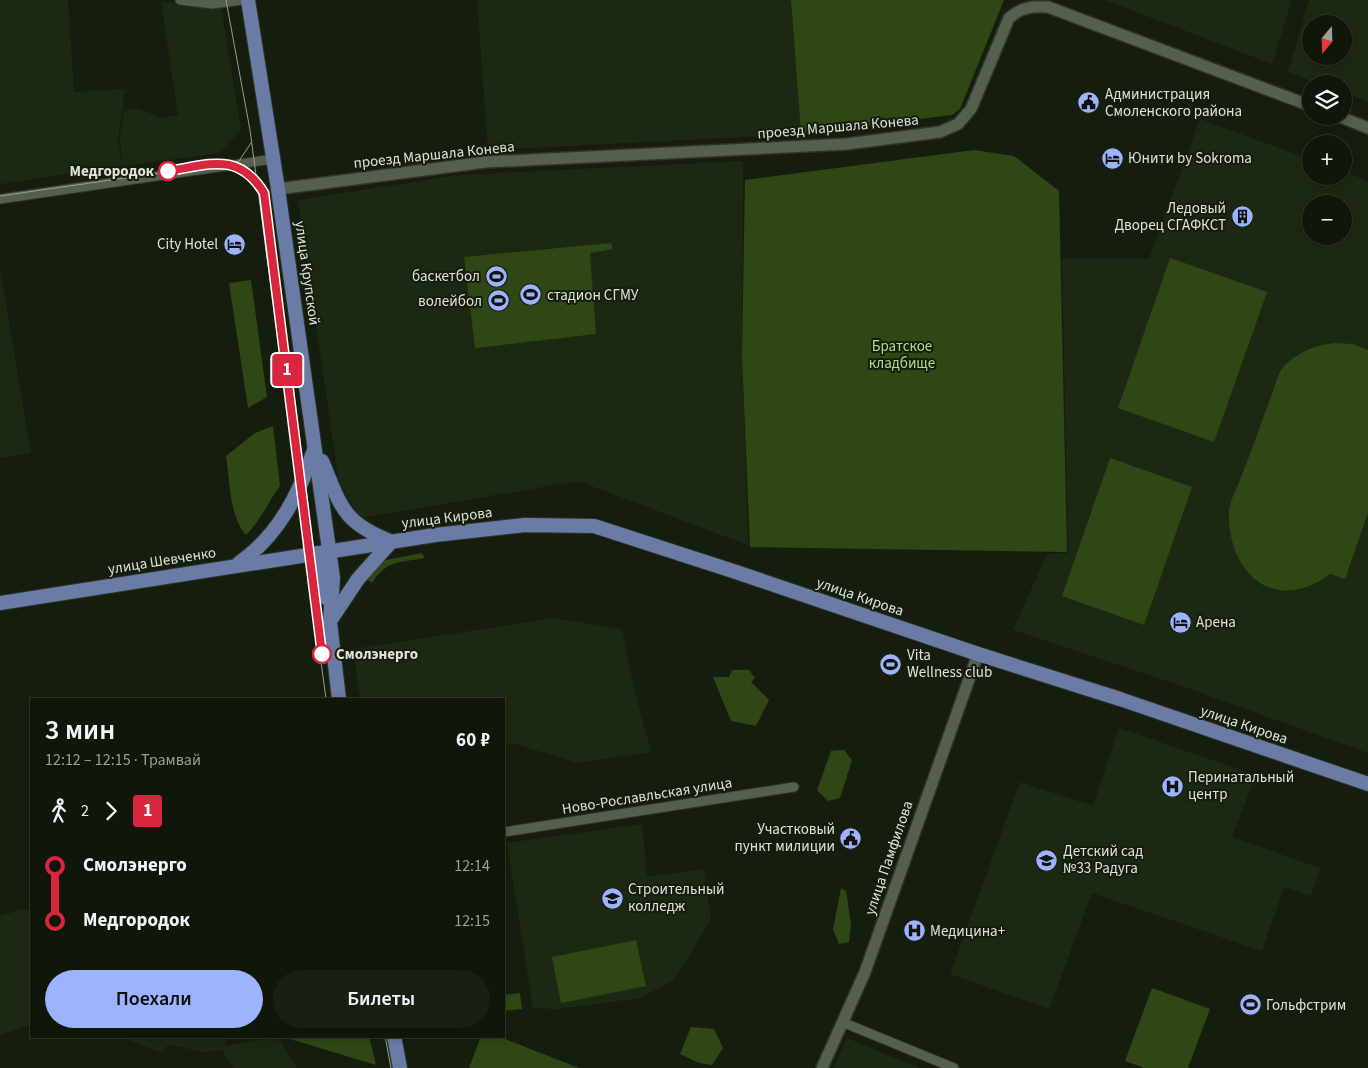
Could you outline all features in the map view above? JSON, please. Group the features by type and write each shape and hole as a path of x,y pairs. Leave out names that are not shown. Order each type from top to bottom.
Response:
{"main road":[{"name":"улица Крупской","path":"248,0 316,447 323,552 333,578 330,622 339,698"},
{"path":"316,447 340,506 352,521 368,533 391,542 350,590 330,622"},
{"path":"236,565 251,555 276,530 302,485 316,447"},
{"name":"улица Кирова","path":"323,552 525,525 594,526 978,654 1120,699 1368,784"},
{"name":"улица Шевченко","path":"0,603 323,552"},
{"path":"394,1038 400,1068"}],"street":[{"path":"180,0 212,4 243,0"},
{"name":"проезд Маршала Конева","path":"278,189 486,162 847,144 940,132 958,124 971,109 1009,18 1019,10 1033,6 1048,7 1302,103"},
{"path":"1352,122 1368,128"},
{"path":"0,199 273,159"},
{"name":"улица Памфилова","path":"822,1068 865,972 978,654"},
{"name":"Ново-Рославльская улица","path":"505,832 794,787"},
{"path":"842,1022 954,1068"}],"shaded area":[{"path":"0,0 68,0 74,92 125,89 118,138 122,166 0,184"},
{"path":"477,0 791,0 801,134 488,150"},
{"path":"1105,0 1292,0 1272,64"},
{"path":"1309,0 1368,0 1368,102 1352,96 1352,75 1302,75 1302,77 1288,72 1302,24 1302,65 1352,65 1352,15 1305,15"},
{"path":"161,2 221,6 241,130 219,153 123,166 120,139 124,111 136,108 163,118 178,115"},
{"path":"1200,119 1302,157 1302,185 1352,185 1352,175 1368,181 1368,753 1182,686 1013,630 1047,554 1068,553 1062,259 1149,259"},
{"path":"743,161 742,356 748,545 578,481 360,518 339,483 298,200 458,175"},
{"path":"0,269 31,453 0,458"},
{"path":"555,618 622,629 634,688 651,752 578,763 516,744 505,745 505,698 360,698 353,649"},
{"path":"1119,728 1256,775 1232,837 1320,868 1311,896 1284,887 1262,951 1092,893 1049,1009 950,974 1020,782 1093,806"},
{"name":"Строительный колледж","path":"642,824 647,877 704,869 711,919 674,980 640,998 558,1009 533,1008 507,843"},
{"path":"23,909 30,912 30,1025 0,1035 0,916"},
{"path":"122,1038 226,1038 226,1046 267,1038 278,1038 297,1068 233,1068 222,1050 202,1052 170,1044 160,1052"},
{"path":"847,1038 919,1068 833,1068"}],"green space":[{"path":"791,0 1004,0 960,109 952,115 801,134"},
{"name":"Братское кладбище","path":"974,150 1014,156 1059,191 1067,552 750,547 742,357 745,180"},
{"name":"стадион СГМУ","path":"611,243 613,249 590,253 596,334 475,348 464,257"},
{"path":"1170,258 1267,292 1214,442 1118,408"},
{"path":"251,280 267,397 248,408 229,283"},
{"path":"1335,343 1353,344 1368,350 1368,513 1345,579 1330,574 1310,586 1291,590 1274,589 1258,582 1246,570 1237,554 1231,535 1230,505 1282,369 1289,361 1307,350"},
{"path":"273,426 280,486 246,535 240,527 233,508 226,456 255,433"},
{"path":"1110,458 1192,487 1144,625 1062,596"},
{"path":"422,553 425,558 395,563 389,566 372,583 365,578 381,561"},
{"path":"732,670 749,670 755,678 751,682 769,700 756,726 731,721 713,677 729,677"},
{"path":"844,750 852,760 840,798 828,801 817,790 831,751"},
{"path":"841,888 846,891 851,924 849,942 839,944 833,929"},
{"path":"636,940 646,986 561,1003 552,957"},
{"path":"1152,988 1210,1009 1188,1068 1144,1068 1125,1061"},
{"path":"520,993 522,1009 505,1011 505,995"},
{"path":"691,1027 714,1029 723,1048 712,1065 699,1063 680,1054"},
{"path":"287,1038 369,1038 376,1065"},
{"path":"480,1038 502,1038 579,1068 469,1068"}],"tram line":[{"path":"226,0 250,130 326,698"},
{"path":"228,168 239,161 251,143"},
{"path":"0,196 222,164 246,170 257,182"},
{"name":"1","path":"168,171 222,164 233,165 246,170 255,179 264,193 322,654"},
{"path":"385,1038 391,1068"}],"place":[{"name":"Администрация Смоленского района","path":"1089,103"},
{"name":"Юнити by Sokroma","path":"1112,158"},
{"name":"Медгородок","path":"168,171"},
{"name":"Ледовый Дворец СГАФКСТ","path":"1242,217"},
{"name":"City Hotel","path":"234,244"},
{"name":"баскетбол","path":"496,276"},
{"name":"стадион СГМУ","path":"531,295"},
{"name":"волейбол","path":"498,301"},
{"name":"Арена","path":"1180,622"},
{"name":"Смолэнерго","path":"322,654"},
{"name":"Vita Wellness club","path":"891,664"},
{"name":"Перинатальный центр","path":"1172,786"},
{"name":"Участковый пункт милиции","path":"851,838"},
{"name":"Детский сад №33 Радуга","path":"1047,860"},
{"name":"Строительный колледж","path":"612,898"},
{"name":"Медицина+","path":"914,931"},
{"name":"Гольфстрим","path":"1250,1005"}]}
